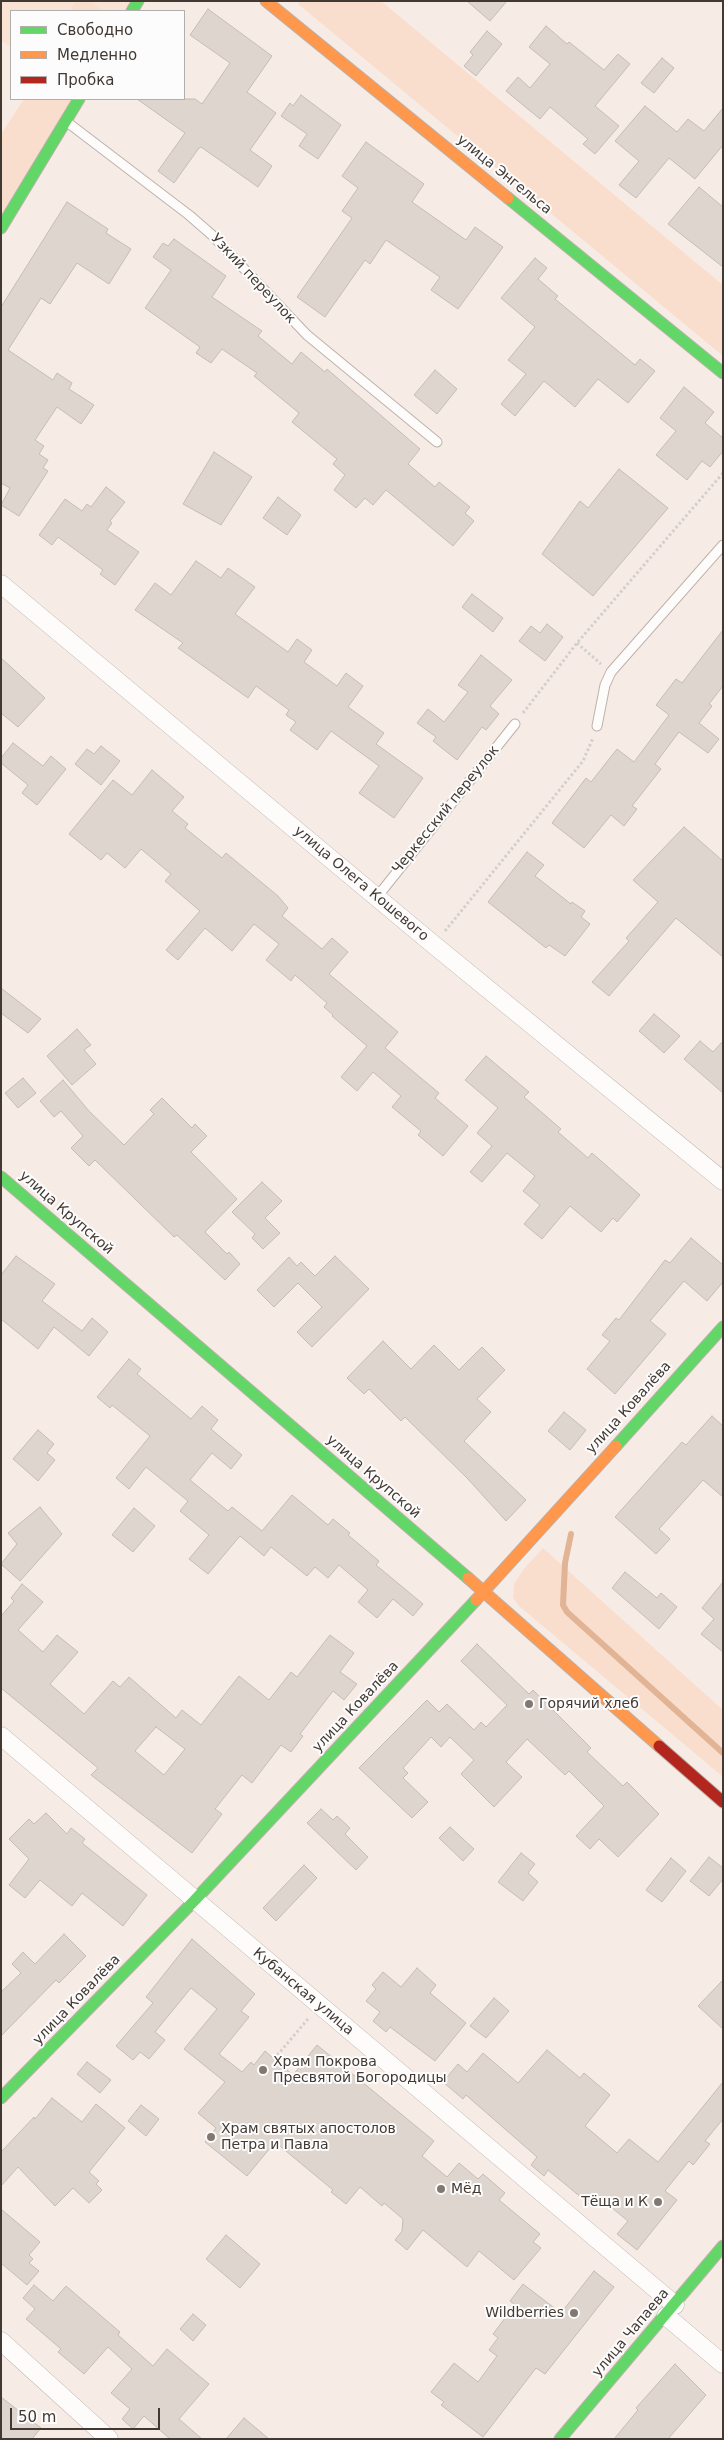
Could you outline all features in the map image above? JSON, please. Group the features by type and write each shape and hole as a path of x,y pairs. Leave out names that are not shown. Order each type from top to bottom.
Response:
{"street":[{"name":"улица Энгельса","path":"266,1 723,373"},
{"path":"1,228 78,100"},
{"name":"улица Олега Кошевого","path":"1,584 434,945 723,1181"},
{"name":"улица Крупской","path":"1,1178 484,1592 723,1802"},
{"name":"улица Ковалёва","path":"1,2098 194,1901 484,1592 723,1327"},
{"name":"Кубанская улица","path":"1,1736 319,2006 671,2310 723,2364"},
{"name":"улица Чапаева","path":"560,2439 671,2310 723,2246"},
{"path":"1,2341 108,2439"}],"lane":[{"name":"Узкий переулок","path":"65,121 190,214 307,335 437,442"},
{"path":"597,726 605,685 611,672 723,545"},
{"name":"Черкесский переулок","path":"377,897 515,724"}],"path":[{"path":"515,724 577,643 723,472"},
{"path":"577,643 611,672"},
{"path":"434,945 582,761 592,743 597,726"},
{"path":"274,2059 319,2006"}],"shaded area":[{"path":"1,1 75,1 70,10 10,10 10,46 1,41"},
{"path":"75,1 92,1 103,10 70,10"},
{"path":"92,1 133,1 127,10 103,10"},
{"path":"300,1 381,1 723,285 723,356 298,4"},
{"path":"23,100 71,100 1,215 1,134"},
{"path":"543,1548 723,1710 723,1777 519,1606 513,1598 514,1584 523,1570"}],"building":[{"path":"467,1 507,1 490,21"},
{"path":"208,9 272,56 247,92 276,113 250,150 272,166 258,187 201,147 174,183 158,171 185,133 138,100 195,99 202,104 230,63 190,35"},
{"path":"546,26 567,44 569,42 604,70 618,54 630,64 595,106 619,126 595,154 583,144 588,139 550,107 540,119 506,91 518,77 530,88 550,64 529,47"},
{"path":"487,31 502,44 476,76 464,66 473,55 470,52"},
{"path":"662,58 674,68 654,93 641,83"},
{"path":"301,95 341,125 318,159 299,146 307,134 281,116 290,103 293,106"},
{"path":"645,106 677,132 688,119 704,131 723,108 723,145 695,179 669,158 636,198 619,185 639,161 615,141"},
{"path":"366,142 424,184 412,202 466,240 475,227 503,247 458,309 431,290 440,277 386,240 370,264 365,260 325,317 297,297 352,218 342,211 358,188 342,176"},
{"path":"699,187 723,207 723,267 668,224"},
{"path":"67,202 108,229 106,233 131,249 109,284 77,263 50,304 41,298 8,350 53,380 57,373 72,383 69,389 94,405 81,424 57,407 35,440 44,446 39,454 48,460 43,468 48,471 19,516 1,505 10,488 1,483 1,307"},
{"path":"174,239 226,276 212,297 262,331 258,336 292,364 301,352 325,372 327,369 420,449 408,464 435,487 439,482 470,507 465,513 474,521 453,546 386,490 373,505 365,498 356,508 334,490 345,475 333,464 337,459 292,422 299,413 254,376 257,373 222,349 211,363 196,353 200,347 145,308 171,270 153,257 163,243 168,246"},
{"path":"535,258 547,268 538,279 558,296 555,299 635,365 640,359 655,371 628,403 598,379 575,407 544,381 515,416 501,404 526,374 508,360 535,327 501,298"},
{"path":"435,370 457,389 437,414 414,395"},
{"path":"684,387 714,412 705,423 723,438 723,451 710,467 702,461 687,480 656,455 676,431 660,418"},
{"path":"214,452 252,477 221,525 183,504"},
{"path":"619,469 668,508 593,596 542,554 580,501 588,508"},
{"path":"106,487 125,502 110,521 112,523 107,530 139,552 115,585 100,574 103,570 58,537 52,545 39,535 65,499 82,511 87,504 91,507"},
{"path":"278,497 301,515 287,535 263,518"},
{"path":"196,561 221,578 228,568 255,587 235,614 288,652 297,639 312,650 304,662 337,686 346,673 363,686 348,707 384,733 376,744 423,778 394,818 359,793 379,766 331,731 317,750 290,730 296,722 286,715 289,710 256,686 248,698 178,648 183,643 135,610 155,583 171,595"},
{"path":"472,594 503,618 493,632 462,607"},
{"path":"547,624 563,637 545,661 519,641 531,626 540,633"},
{"path":"723,630 723,686 709,704 712,706 699,723 719,739 708,753 679,732 655,764 661,769 632,806 637,809 624,826 611,815 584,848 552,823 586,778 591,782 617,749 634,762 669,715 656,705 676,679 682,683"},
{"path":"481,655 512,680 490,706 499,714 486,730 482,727 457,760 433,741 436,737 417,723 428,709 444,722 468,692 458,685"},
{"path":"1,658 45,698 18,727 1,713"},
{"path":"13,743 43,766 51,756 66,769 37,805 22,793 28,785 1,763 1,758"},
{"path":"101,746 120,761 101,785 75,764 87,749 94,754"},
{"path":"152,770 184,797 172,811 188,824 185,828 222,858 226,853 278,896 288,908 282,916 322,949 332,938 348,952 329,974 398,1032 385,1048 439,1093 435,1098 468,1126 443,1156 418,1135 421,1131 392,1107 401,1096 373,1072 357,1091 341,1077 367,1046 332,1016 324,1007 327,1003 295,975 291,981 266,960 279,944 254,924 232,951 205,928 178,960 166,950 200,911 165,881 171,874 141,849 125,868 107,853 101,860 69,834 113,780 132,795"},
{"path":"684,827 723,861 723,957 676,918 609,996 592,982 629,941 626,938 658,902 633,880"},
{"path":"527,852 544,865 535,876 571,904 572,902 585,911 581,917 590,924 565,956 549,945 546,948 488,902"},
{"path":"1,988 41,1019 28,1033 1,1013"},
{"path":"654,1014 680,1036 664,1053 639,1031"},
{"path":"77,1029 91,1045 84,1050 96,1064 72,1085 47,1056"},
{"path":"700,1041 713,1052 723,1041 723,1093 684,1059"},
{"path":"486,1056 529,1092 524,1097 561,1129 558,1132 588,1158 592,1153 640,1195 617,1222 613,1218 601,1232 570,1206 542,1239 524,1224 540,1205 523,1191 535,1176 507,1153 482,1182 470,1172 492,1146 477,1133 498,1108 465,1080"},
{"path":"23,1078 36,1093 18,1108 5,1093"},
{"path":"63,1080 89,1111 124,1145 154,1114 150,1110 162,1098 192,1128 195,1124 207,1136 191,1152 237,1199 205,1232 240,1264 225,1280 177,1235 174,1237 95,1160 89,1166 71,1148 83,1136 61,1111 54,1117 40,1101"},
{"path":"262,1182 282,1201 265,1218 280,1233 263,1249 252,1238 255,1234 232,1212"},
{"path":"691,1238 723,1265 723,1282 707,1301 684,1281 650,1321 666,1334 615,1394 587,1369 610,1341 602,1335 616,1318 619,1320 665,1260 670,1263"},
{"path":"16,1256 55,1284 42,1301 82,1331 92,1318 108,1332 89,1356 54,1327 38,1349 1,1319 1,1275"},
{"path":"335,1256 369,1289 312,1347 297,1332 322,1307 298,1283 274,1307 257,1290 289,1257 297,1266 301,1262 315,1276"},
{"path":"383,1341 411,1369 434,1345 459,1370 482,1347 505,1370 477,1399 491,1412 464,1441 526,1500 506,1521 467,1478 405,1417 401,1421 369,1389 364,1394 347,1378"},
{"path":"129,1359 141,1369 137,1374 191,1419 202,1406 218,1420 211,1429 242,1455 231,1469 212,1453 190,1480 228,1511 232,1507 262,1531 292,1495 328,1525 333,1519 350,1533 348,1535 379,1561 376,1565 423,1604 413,1616 393,1599 377,1618 358,1602 368,1590 339,1565 328,1578 315,1567 307,1576 271,1547 264,1556 240,1536 208,1574 189,1559 209,1535 180,1511 188,1501 146,1467 129,1489 116,1478 150,1436 112,1405 110,1408 97,1397"},
{"path":"564,1412 586,1430 570,1450 548,1431"},
{"path":"712,1416 723,1426 723,1497 703,1480 659,1529 670,1539 656,1554 615,1517 682,1442 686,1445"},
{"path":"38,1430 54,1444 47,1453 55,1460 38,1481 13,1459"},
{"path":"40,1507 62,1534 20,1581 1,1564 17,1544 8,1533"},
{"path":"134,1508 155,1526 133,1552 112,1535"},
{"path":"625,1572 657,1598 661,1593 677,1607 659,1629 612,1588"},
{"path":"723,1582 723,1652 701,1634 714,1619 702,1608"},
{"path":"22,1584 43,1602 18,1630 43,1652 57,1635 78,1652 50,1684 84,1714 113,1681 120,1687 129,1677 176,1718 182,1710 201,1725 239,1676 269,1700 291,1672 297,1677 330,1635 354,1653 340,1672 357,1684 344,1700 333,1691 300,1734 303,1736 291,1752 281,1745 252,1783 242,1775 215,1809 222,1814 192,1853 91,1775 98,1768 1,1688 1,1616 14,1601 11,1598","holes":["156,1727 185,1749 164,1775 135,1751"]},
{"path":"477,1644 529,1694 533,1690 591,1748 587,1752 623,1786 627,1782 659,1814 618,1857 599,1839 590,1849 576,1836 604,1806 569,1771 565,1775 527,1739 506,1762 522,1777 494,1807 461,1774 474,1760 450,1737 441,1747 431,1737 403,1768 408,1773 403,1778 428,1802 412,1818 359,1768 427,1700 439,1712 447,1704 474,1730 481,1722 486,1727 507,1705 461,1661"},
{"path":"321,1809 333,1820 337,1816 350,1828 345,1834 368,1857 356,1870 307,1823"},
{"path":"46,1813 67,1834 71,1828 85,1839 82,1843 147,1895 123,1926 82,1893 72,1906 40,1880 25,1898 9,1885 29,1859 9,1839 29,1819 34,1824"},
{"path":"450,1827 474,1849 463,1861 439,1838"},
{"path":"521,1853 535,1864 528,1873 538,1882 523,1901 498,1882"},
{"path":"709,1857 723,1868 723,1879 709,1896 690,1881"},
{"path":"671,1858 686,1871 662,1902 646,1890"},
{"path":"304,1865 317,1878 276,1921 263,1908"},
{"path":"64,1934 86,1956 59,1983 56,1980 1,2036 1,1992 21,1973 12,1964 23,1952 35,1964"},
{"path":"192,1939 255,1994 241,2011 249,2017 219,2054 242,2072 251,2062 254,2065 265,2051 293,2075 317,2045 434,2141 422,2156 447,2177 459,2163 478,2179 483,2174 505,2193 499,2200 540,2234 533,2242 541,2248 514,2280 479,2251 467,2267 423,2230 407,2250 395,2240 402,2231 403,2219 384,2203 382,2206 360,2187 346,2204 331,2192 333,2190 275,2142 247,2176 205,2142 216,2128 198,2113 225,2082 184,2049 217,2009 191,1988 155,2032 165,2040 149,2059 140,2052 133,2060 116,2046 153,2003 146,1997"},
{"path":"417,1968 436,1985 430,1993 466,2023 435,2061 390,2027 386,2032 373,2021 380,2012 366,2001 376,1989 372,1985 383,1972 401,1987"},
{"path":"723,1980 723,2029 698,2006"},
{"path":"494,1998 509,2011 486,2038 470,2026"},
{"path":"547,2050 580,2078 584,2073 610,2095 585,2126 617,2153 629,2139 658,2162 723,2082 723,2119 705,2141 710,2144 693,2165 689,2161 665,2191 677,2200 637,2250 617,2234 628,2221 601,2199 594,2208 548,2170 544,2176 531,2165 537,2157 466,2095 463,2099 443,2082 458,2064 467,2072 483,2053 518,2083"},
{"path":"87,2062 111,2080 100,2093 77,2074"},
{"path":"52,2098 82,2122 96,2104 125,2128 89,2172 99,2181 96,2184 102,2190 89,2203 73,2188 55,2206 18,2167 1,2186 1,2152 34,2117 35,2119"},
{"path":"141,2105 159,2119 146,2136 128,2121"},
{"path":"1,2209 40,2242 29,2255 33,2259 29,2263 39,2271 27,2285 1,2263"},
{"path":"226,2235 260,2264 240,2288 206,2259"},
{"path":"594,2271 614,2287 545,2374 536,2368 483,2437 441,2405 444,2402 431,2392 454,2363 478,2382 497,2356 489,2350 498,2338 493,2334 515,2305 510,2301 523,2284 561,2313"},
{"path":"34,2285 53,2301 66,2286 120,2332 118,2335 153,2366 167,2349 209,2384 179,2419 202,2439 170,2439 144,2416 133,2429 122,2419 130,2409 111,2393 132,2369 108,2347 84,2374 58,2352 61,2349 26,2319 35,2309 23,2298"},
{"path":"193,2314 206,2325 193,2341 180,2329"},
{"path":"675,2364 706,2395 668,2439 614,2439 638,2410 636,2408"},
{"path":"1,2397 41,2428 32,2439 1,2439"},
{"path":"244,2418 269,2439 226,2439"}],"waterway":[{"path":"571,1534 565,1563 563,1605 567,1612 723,1753"}],"traffic: fast":[{"path":"133,10 138,1"},
{"path":"1,228 78,100"},
{"path":"508,198 723,373"},
{"path":"1,1177 468,1578"},
{"path":"616,1446 723,1327"},
{"path":"1,2098 194,1901 476,1600"},
{"path":"560,2439 723,2246"}],"traffic: slow":[{"path":"266,1 508,198"},
{"path":"476,1600 616,1446"},
{"path":"468,1578 659,1746"}],"traffic: jam":[{"path":"659,1746 723,1802"}],"place":[{"name":"Горячий хлеб","path":"529,1704"},
{"name":"Храм Покрова Пресвятой Богородицы","path":"263,2070"},
{"name":"Храм святых апостолов Петра и Павла","path":"211,2137"},
{"name":"Мёд","path":"441,2189"},
{"name":"Тёща и К","path":"658,2202"},
{"name":"Wildberries","path":"574,2313"}]}
